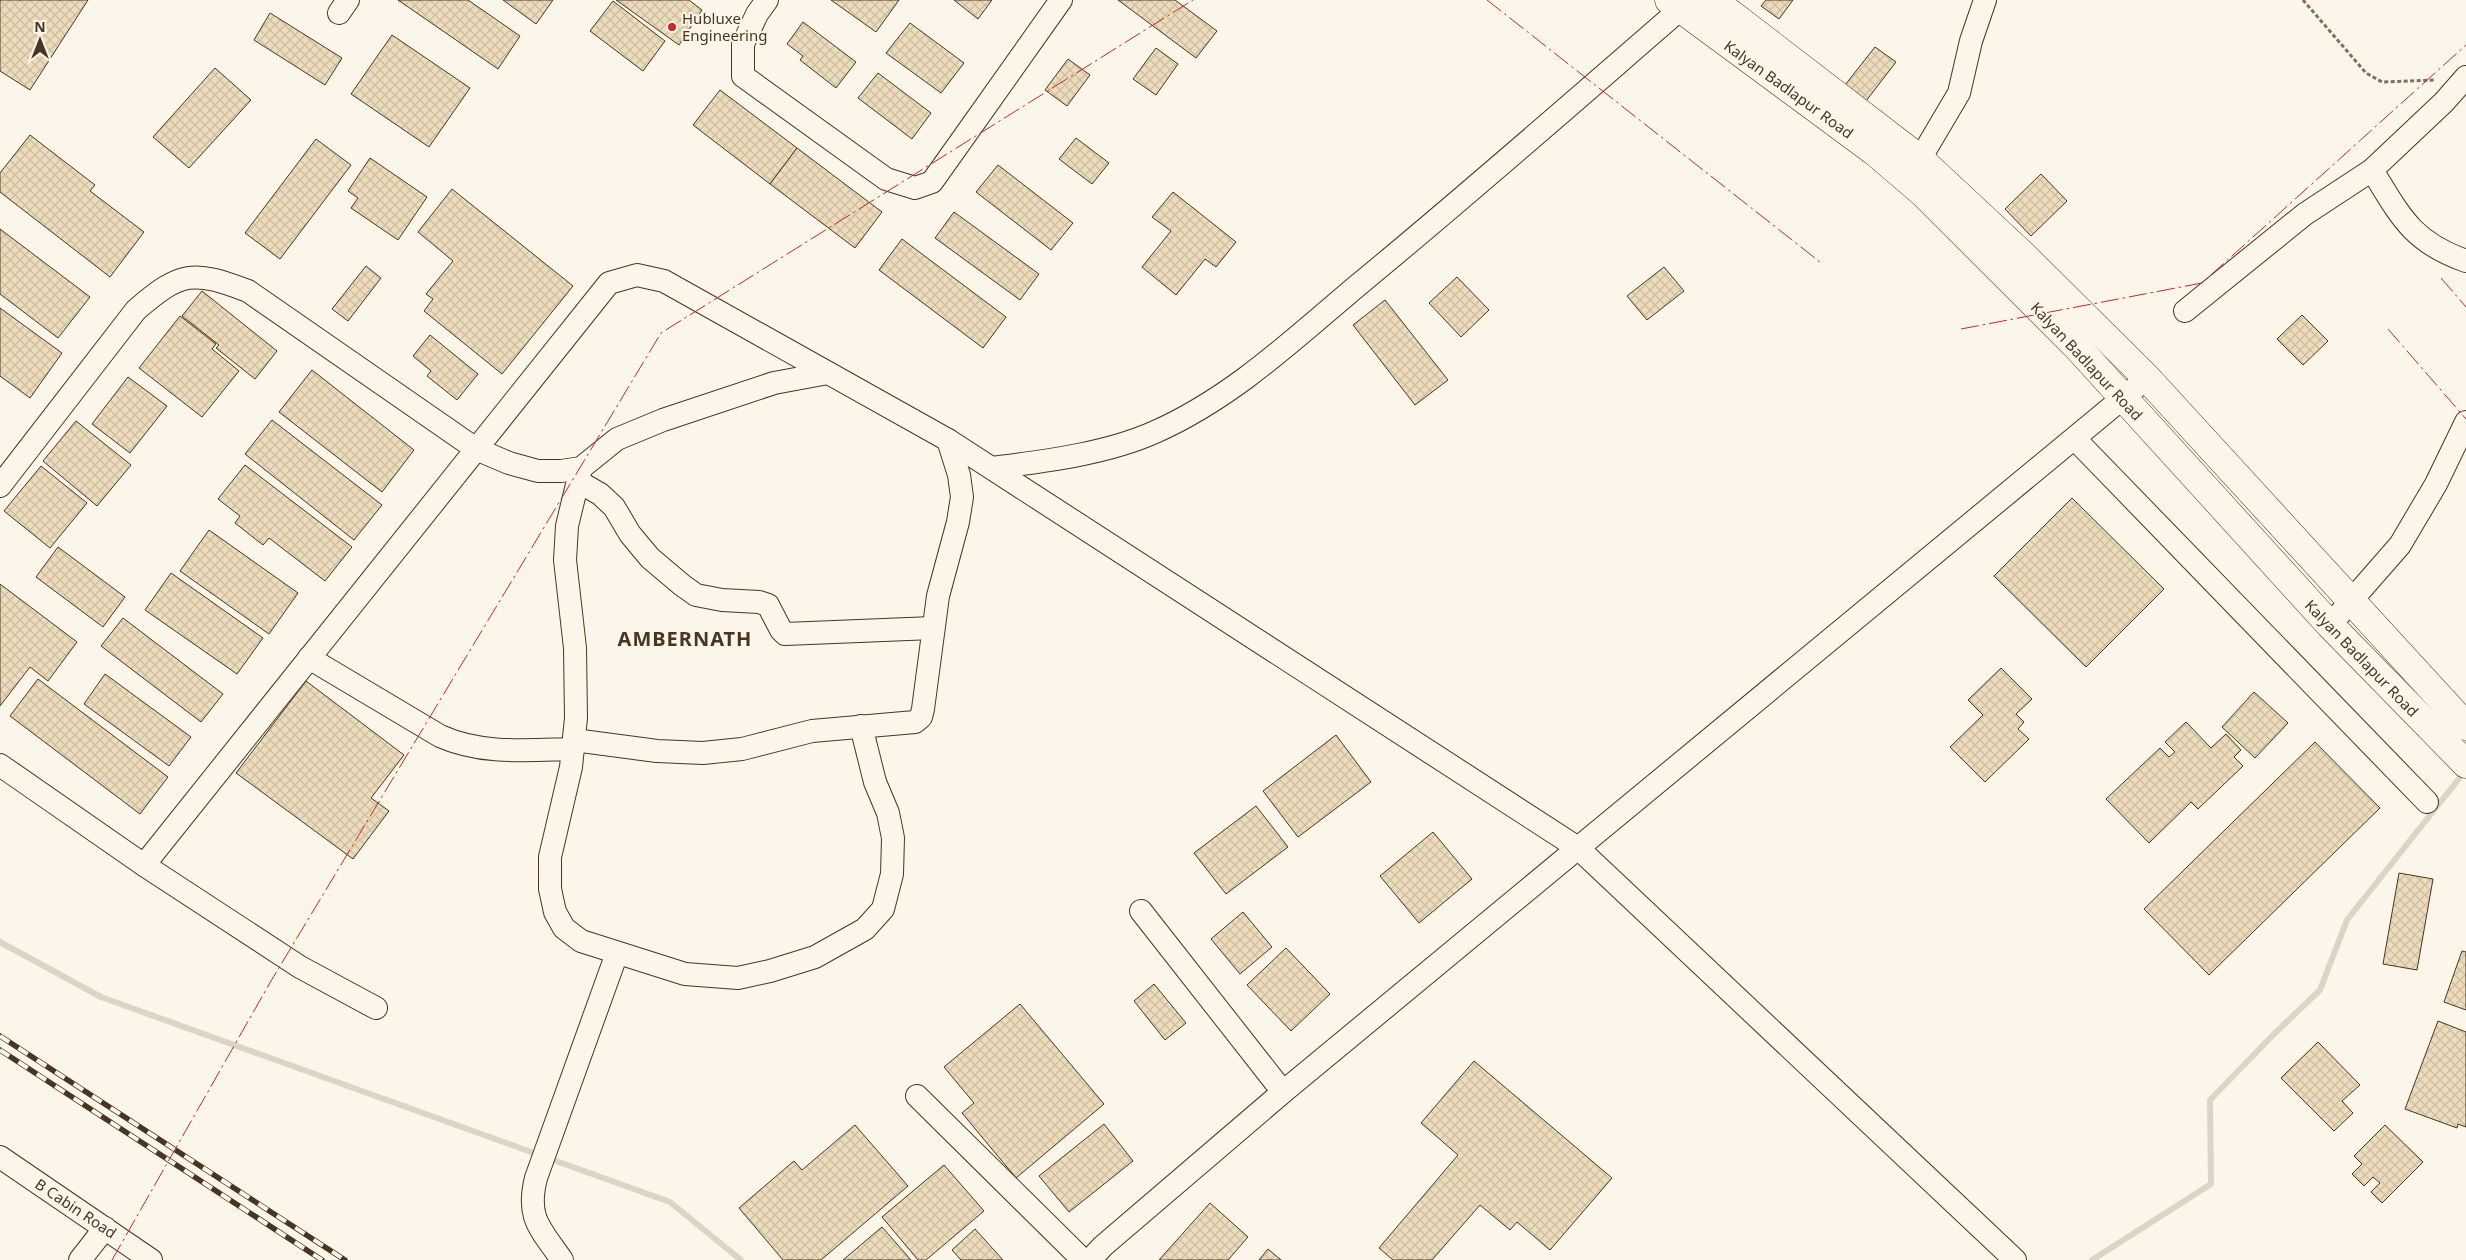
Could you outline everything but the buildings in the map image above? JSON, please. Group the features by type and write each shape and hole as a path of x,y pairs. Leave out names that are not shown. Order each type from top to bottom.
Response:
{"main road":[{"name":"Kalyan Badlapur Road","path":"1713,0 1912,168 2023,255 2147,378 2466,726"},
{"name":"Kalyan Badlapur Road","path":"1680,3 1912,168 1988,257 2124,398 2330,625 2462,752"}],"street":[{"path":"767,0 757,14 743,44 743,76 886,179 915,188 932,182 1061,0"},
{"path":"1912,168 1959,93 1971,41 1985,0"},
{"path":"992,468 1046,461 1097,450 1154,432 1203,408 1255,372 1436,221 1680,3"},
{"path":"2185,311 2305,214 2372,170 2444,102 2466,77"},
{"path":"2372,170 2404,222 2434,247 2466,261"},
{"path":"144,865 609,283 637,275 664,281 948,440 1578,848 2015,1260"},
{"path":"0,486 136,310 160,289 184,277 215,279 248,291 476,449 509,463 538,471 561,471 580,475 614,507 630,534 650,558 696,595 722,600 759,602 768,605 785,634 933,628"},
{"path":"828,373 774,383 663,420 617,439 580,475 567,526 565,560 575,648 576,718 573,744 550,857 550,889 554,912 564,928 581,940 685,974 738,978 770,972 815,957 865,929 883,909 892,874 893,838 888,813 875,782 861,726"},
{"path":"916,1096 1080,1258 1103,1246 1283,1092 2075,440 2147,378"},
{"path":"2330,625 2352,603 2400,545 2436,484 2466,422"},
{"path":"309,658 440,736 458,744 482,749 573,744 703,753 742,749 812,731 915,722 921,717 938,596 958,522 962,497 960,475 948,440"},
{"path":"2075,440 2427,802"},
{"path":"0,765 144,865 300,966 376,1008"},
{"path":"1141,911 1283,1092"},
{"path":"562,1260 540,1228 532,1211 531,1199 536,1178 616,953"},
{"name":"B Cabin Road","path":"0,1157 151,1260"},
{"path":"80,1260 105,1228"}],"path":[{"path":"2303,0 2366,73 2382,82 2438,80"}],"waterway":[{"path":"2092,1260 2211,1184 2210,1100 2320,990 2347,920 2465,771"},
{"path":"0,942 101,997 670,1202 741,1260"}],"railway":[{"path":"0,1036 345,1260"},
{"path":"0,1050 322,1260"}],"power":[{"path":"112,1260 271,981 661,333 1193,0"},
{"path":"1487,0 1820,262"},
{"path":"1961,329 2202,283 2466,45"},
{"path":"2441,278 2466,307"},
{"path":"2388,329 2466,419"}],"place":[{"name":"Hubluxe Engineering","path":"672,27"}],"district":[{"name":"AMBERNATH","path":"685,638"}]}
